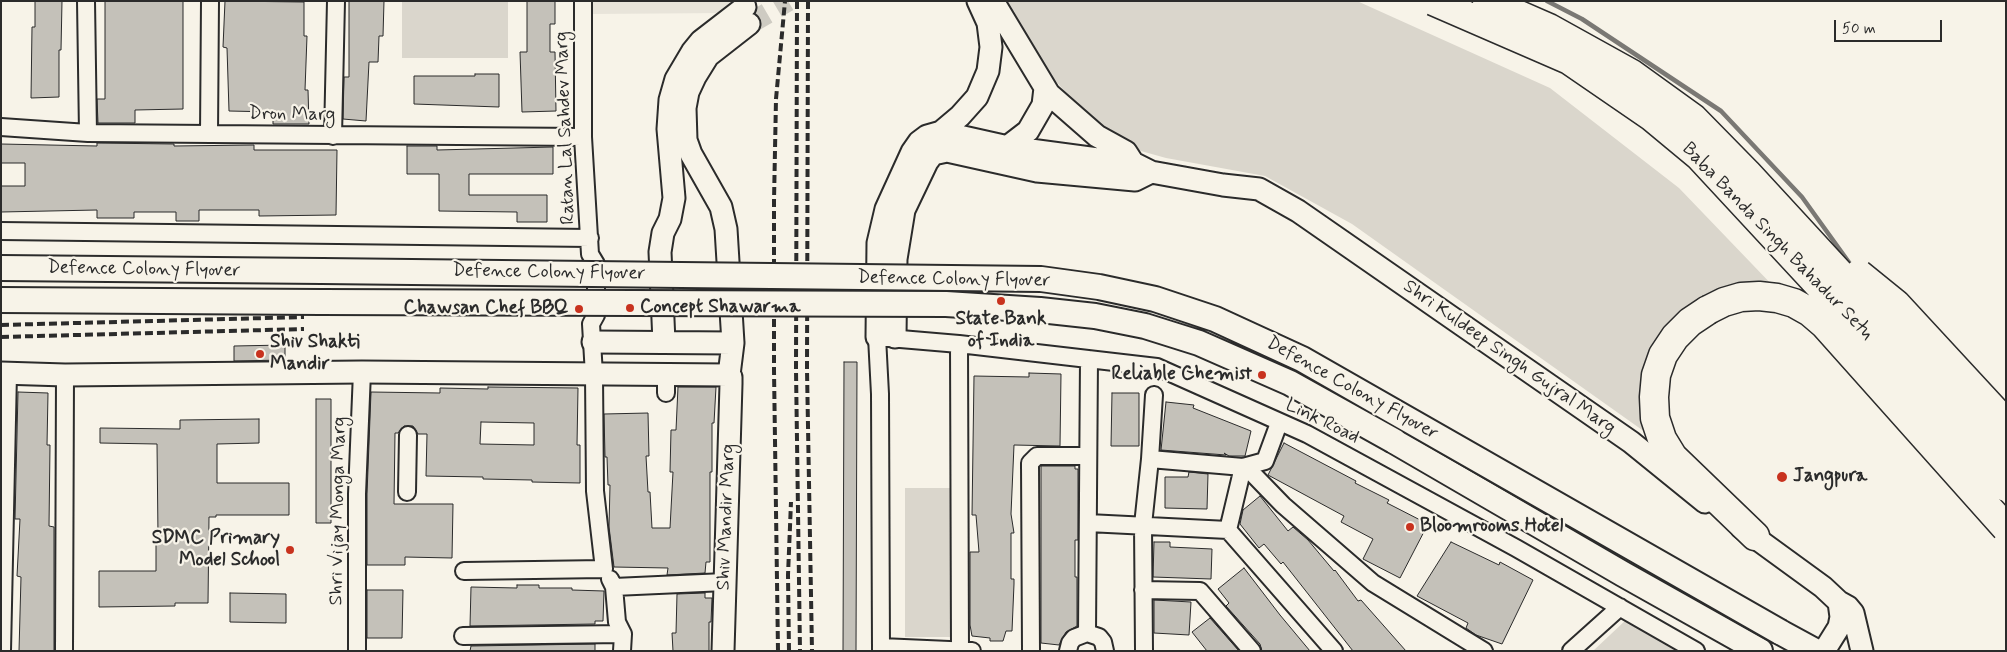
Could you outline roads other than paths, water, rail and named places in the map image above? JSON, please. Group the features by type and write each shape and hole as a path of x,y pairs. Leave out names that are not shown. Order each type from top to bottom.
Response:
{"highway":[{"name":"Baba Banda Singh Bahadur Setu","path":"1433,1 1569,60 1652,117 1699,156 2006,487"},
{"name":"Baba Banda Singh Bahadur Setu","path":"1487,1 1549,28 1632,74 1693,118 1786,215 2006,454"},
{"path":"1786,215 1896,304 2006,423"},
{"path":"1755,536 1673,457 1662,439 1655,418 1654,397 1656,376 1663,355 1675,337 1685,327 1708,310 1724,302 1741,297 1759,296 1777,298 1794,303 1810,312 1824,324 2006,528"}],"main road":[{"name":"Defence Colony Flyover","path":"1,268 1041,279 1099,287 1155,299 1215,319 1302,359 1815,651"},
{"name":"Defence Colony Flyover","path":"1,300 946,304 1096,316 1145,326 1199,343 1290,383 1760,651"}],"street":[{"path":"86,1 88,133"},
{"path":"209,134 210,1"},
{"path":"333,136 336,1"},
{"name":"Ratan Lal Sahdev Marg","path":"583,1 583,137 590,246 596,264 596,315 592,333 595,492 604,569"},
{"path":"886,337 878,242 886,209 916,147 927,136 941,132 960,116 977,97 988,71 991,46 988,23 978,1"},
{"path":"993,1 1045,88 1097,136 1126,152 1140,172"},
{"name":"Shiv Mandir Marg","path":"658,342 660,252 663,233 670,219 674,198 668,129 670,100 676,79 701,41 747,15 708,56 688,92 685,108 686,140 691,154 716,197 724,218 733,343 730,379 723,651"},
{"path":"990,161 1028,131 1035,121 1042,104 1045,88"},
{"name":"Dron Marg","path":"1,128 88,133 583,137"},
{"path":"941,132 1008,147 1140,172"},
{"path":"972,651 881,649 880,394 899,236 904,210 927,162 933,154 947,151 1037,171 1140,172"},
{"name":"Shri Kuldeep Singh Gujral Marg","path":"1140,172 1223,186 1259,189 1298,212 1631,442 1693,494 1755,536 1823,587 1839,602 1848,606 1853,613 1862,651"},
{"path":"1,231 590,246"},
{"path":"592,333 658,342 733,343"},
{"name":"Link Road","path":"886,337 1157,367 1307,434 1516,548 1696,651"},
{"path":"658,342 644,351 642,364 646,370 662,381"},
{"path":"959,344 960,651"},
{"path":"1087,633 1088,359"},
{"path":"2,651 5,373 65,375 362,372 594,375 662,381 730,379"},
{"name":"Shri Vijay Monga Marg","path":"356,651 357,494 362,372"},
{"path":"64,651 65,375"},
{"path":"1144,651 1143,526 1154,395"},
{"path":"1150,459 1243,467 1265,461 1279,423"},
{"path":"407,492 408,435"},
{"path":"1031,651 1030,463 1037,456 1088,456"},
{"path":"1228,530 1243,467"},
{"path":"1243,467 1252,473 1283,504 1373,583 1484,651"},
{"path":"1088,523 1228,530 1334,651"},
{"path":"464,571 604,569 614,587 617,622 623,634 622,651"},
{"path":"614,587 725,582"},
{"path":"1144,590 1200,591 1252,651"},
{"path":"1824,651 1839,627 1839,602"},
{"path":"1571,651 1620,607"},
{"path":"1068,651 1070,643 1074,638 1087,633 1099,637 1103,642 1105,651"},
{"path":"463,636 623,634"}],"waterway":[{"path":"1547,1 1582,19 1721,111 1802,197 1853,268"}],"tunnel":[{"path":"749,24 788,1"}],"railway":[{"path":"778,651 774,370 774,201 776,99 785,1"},
{"path":"797,1 796,370 800,651"},
{"path":"808,1 807,370 812,651"},
{"path":"1,325 304,317"},
{"path":"1,337 304,329"},
{"path":"789,651 788,575 791,502"}],"place":[{"name":"State Bank of India","path":"1001,301"},
{"name":"Concept Shawarma","path":"630,308"},
{"name":"Chawsan Chef BBQ","path":"579,309"},
{"name":"Shiv Shakti Mandir","path":"260,354"},
{"name":"Reliable Chemist","path":"1262,375"},
{"name":"Jangpura","path":"1782,477"},
{"name":"Bloomrooms Hotel","path":"1410,527"},
{"name":"SDMC Primary Model School","path":"290,550"}]}
